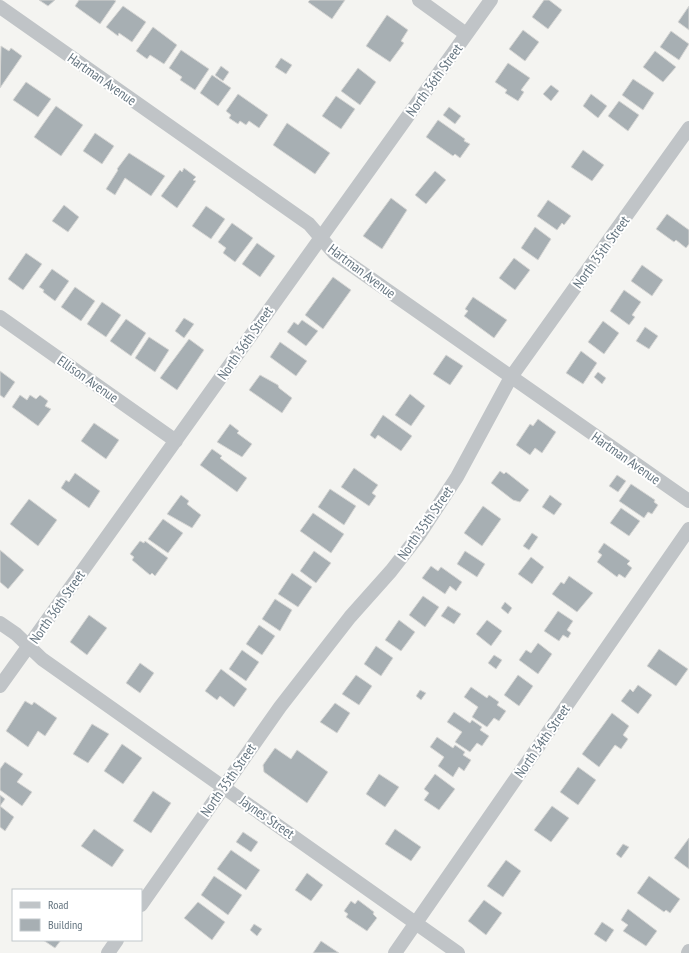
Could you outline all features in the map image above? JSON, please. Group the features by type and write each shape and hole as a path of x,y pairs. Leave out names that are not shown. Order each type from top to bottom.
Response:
{"street":[{"path":"419,0 466,34"},
{"name":"North 36th Street","path":"0,686 491,0"},
{"name":"Hartman Avenue","path":"0,7 309,224 334,253 689,501"},
{"name":"North 35th Street","path":"142,904 318,657 350,617 391,571 419,535 456,477 511,377 689,128"},
{"name":"Ellison Avenue","path":"0,317 176,441"},
{"name":"North 34th Street","path":"395,953 689,530"},
{"name":"Jaynes Street","path":"0,623 29,646 42,659 458,953"},
{"path":"108,953 116,941"}],"building":[{"path":"39,0 55,0 48,6"},
{"path":"79,0 116,1 100,24 75,6"},
{"path":"310,0 345,0 332,19 308,2"},
{"path":"544,0 549,0 562,10 548,29 532,17"},
{"path":"123,6 146,22 132,42 119,33 118,36 106,27"},
{"path":"689,6 689,30 678,22"},
{"path":"387,15 408,30 401,41 404,43 390,62 366,46"},
{"path":"153,27 177,45 164,64 150,55 147,59 136,51"},
{"path":"523,30 539,42 525,61 509,49"},
{"path":"671,31 689,44 679,60 660,47"},
{"path":"1,46 9,51 11,48 22,56 0,88"},
{"path":"181,50 209,69 195,90 180,80 182,77 169,68"},
{"path":"655,51 676,67 663,82 643,67"},
{"path":"281,58 292,65 286,74 275,67"},
{"path":"508,63 530,78 521,90 524,92 518,101 505,93 507,90 495,82"},
{"path":"221,66 229,72 223,81 215,75"},
{"path":"358,68 376,82 360,105 341,91"},
{"path":"212,75 231,88 218,106 200,93"},
{"path":"633,79 654,93 643,110 622,95"},
{"path":"26,82 51,99 38,117 13,100"},
{"path":"551,85 559,91 551,101 543,94"},
{"path":"238,94 268,115 259,128 249,121 246,125 240,121 238,124 229,118 231,115 226,111"},
{"path":"591,94 607,106 598,118 583,106"},
{"path":"336,96 355,109 341,129 322,116"},
{"path":"619,101 639,115 628,131 608,116"},
{"path":"56,106 83,125 61,156 34,137"},
{"path":"449,107 461,116 455,124 443,115"},
{"path":"438,120 470,144 460,158 455,154 453,156 426,137"},
{"path":"287,123 330,153 315,174 273,145"},
{"path":"95,133 114,146 102,164 83,151"},
{"path":"583,150 604,165 592,181 571,167"},
{"path":"129,153 165,176 151,196 125,178 115,195 106,189 118,170 117,169"},
{"path":"184,168 196,177 193,180 196,181 177,208 161,196 180,170 182,172"},
{"path":"435,171 446,180 426,204 415,195"},
{"path":"391,198 407,210 382,249 363,236"},
{"path":"548,200 571,216 564,225 562,223 557,230 537,216"},
{"path":"64,205 79,217 68,232 52,221"},
{"path":"206,206 225,219 211,239 192,226"},
{"path":"667,214 689,230 689,244 686,248 676,240 674,242 656,229"},
{"path":"232,223 253,238 235,262 223,253 226,248 218,242"},
{"path":"535,227 551,239 538,260 521,248"},
{"path":"257,243 275,256 260,277 242,264"},
{"path":"26,253 42,264 23,290 8,279"},
{"path":"514,258 530,270 515,290 499,278"},
{"path":"642,265 663,280 652,296 631,281"},
{"path":"52,269 69,281 55,301 39,287"},
{"path":"333,277 351,290 323,329 305,315"},
{"path":"75,287 95,301 81,321 61,307"},
{"path":"624,290 641,302 632,315 635,317 629,325 610,311"},
{"path":"473,297 507,320 494,338 464,316 468,311 465,309"},
{"path":"102,302 121,315 106,337 87,324"},
{"path":"184,318 194,324 184,338 175,331"},
{"path":"126,319 146,333 131,356 110,341"},
{"path":"302,320 318,331 306,346 287,332 294,322 298,325"},
{"path":"603,321 619,333 604,354 588,342"},
{"path":"645,327 658,336 649,349 636,341"},
{"path":"149,337 169,350 155,372 135,358"},
{"path":"189,339 204,350 177,390 160,378"},
{"path":"280,342 307,361 296,376 270,357"},
{"path":"581,351 597,363 583,384 566,373"},
{"path":"446,355 463,366 450,385 433,374"},
{"path":"0,371 15,382 4,398 0,395"},
{"path":"598,372 606,378 602,384 594,377"},
{"path":"260,375 278,385 279,388 292,398 282,413 249,390"},
{"path":"410,394 425,406 411,426 395,415"},
{"path":"20,395 27,400 30,395 36,399 40,395 48,401 45,406 51,409 38,426 12,407"},
{"path":"383,415 412,436 401,451 378,435 375,439 370,435"},
{"path":"538,419 556,432 542,453 535,448 530,455 516,445 530,424 533,426"},
{"path":"94,423 119,440 106,459 81,441"},
{"path":"230,424 239,431 237,433 252,444 242,457 217,442"},
{"path":"212,449 222,456 220,458 247,478 237,492 200,465"},
{"path":"354,468 378,485 372,493 376,496 369,506 341,487"},
{"path":"500,471 504,474 506,472 529,490 520,502 513,500 491,483"},
{"path":"75,473 100,491 89,508 61,488 66,480 69,482"},
{"path":"617,475 626,481 618,492 609,486"},
{"path":"631,484 655,500 654,502 658,505 652,514 648,512 644,518 619,501"},
{"path":"330,489 356,506 344,525 318,507"},
{"path":"181,495 189,501 187,504 201,515 192,528 167,514"},
{"path":"550,495 562,504 554,515 542,507"},
{"path":"29,499 57,520 38,546 10,524"},
{"path":"483,506 501,519 482,546 464,533"},
{"path":"621,508 640,521 629,536 610,523"},
{"path":"313,513 344,534 331,553 300,531"},
{"path":"163,519 183,533 168,553 148,539"},
{"path":"532,533 538,537 529,550 523,546"},
{"path":"140,541 144,543 145,541 168,558 155,576 152,573 150,575 132,560 134,557 130,554"},
{"path":"604,543 630,561 627,564 632,568 625,578 619,574 617,577 597,562 602,555 598,552"},
{"path":"0,550 24,570 8,589 0,582"},
{"path":"314,551 331,563 316,583 300,571"},
{"path":"465,551 485,564 477,577 457,564"},
{"path":"531,557 544,567 532,584 518,574"},
{"path":"431,566 438,571 441,567 462,582 456,591 450,586 445,594 422,578"},
{"path":"292,573 312,587 298,607 278,594"},
{"path":"569,576 593,593 577,612 552,594 561,582 564,584"},
{"path":"423,596 439,607 425,627 409,615"},
{"path":"275,599 292,610 280,631 262,619"},
{"path":"505,602 512,608 508,614 501,608"},
{"path":"448,606 461,614 454,624 441,616"},
{"path":"558,611 573,621 567,630 571,633 568,638 563,635 559,641 544,631"},
{"path":"89,615 107,628 87,655 70,642"},
{"path":"399,620 415,632 401,651 385,640"},
{"path":"487,620 502,631 491,646 476,634"},
{"path":"259,625 275,636 262,655 246,644"},
{"path":"538,643 552,654 538,674 519,660 526,650 531,653"},
{"path":"376,646 393,658 381,676 364,664"},
{"path":"659,649 688,669 676,686 647,666"},
{"path":"242,650 259,662 246,681 229,669"},
{"path":"494,655 502,660 496,669 488,663"},
{"path":"140,663 154,673 140,693 126,683"},
{"path":"221,669 247,689 234,707 220,696 217,700 205,691"},
{"path":"356,675 372,686 359,705 342,694"},
{"path":"518,675 533,686 519,706 504,695"},
{"path":"638,685 652,695 638,714 621,701 630,689 633,692"},
{"path":"471,687 487,698 489,695 499,702 497,705 506,711 499,721 494,718 487,727 472,717 478,707 464,697"},
{"path":"420,690 426,693 421,700 416,696"},
{"path":"25,701 32,705 34,702 57,718 45,736 38,731 28,747 6,731"},
{"path":"335,703 350,713 337,733 320,722"},
{"path":"454,712 470,723 472,720 482,727 480,730 489,736 482,746 477,743 470,752 455,742 462,732 447,722"},
{"path":"612,713 629,726 623,735 628,739 621,749 615,745 599,767 582,754"},
{"path":"92,724 109,734 88,763 73,754"},
{"path":"437,737 453,748 455,745 465,752 463,755 471,760 464,771 459,767 453,777 438,766 444,757 430,747"},
{"path":"122,744 142,758 123,784 104,771"},
{"path":"275,748 291,759 297,750 328,772 307,803 264,772 263,765"},
{"path":"5,762 23,774 17,782 32,792 22,806 0,790 0,769"},
{"path":"578,767 596,780 578,805 560,792"},
{"path":"379,774 399,787 385,807 366,794"},
{"path":"435,774 455,789 439,810 424,800 429,793 424,789"},
{"path":"153,791 171,803 151,833 133,821"},
{"path":"0,795 5,799 0,806"},
{"path":"0,806 14,817 5,831 0,827"},
{"path":"552,806 569,818 551,842 534,830"},
{"path":"94,829 124,850 112,867 81,846"},
{"path":"395,829 421,847 411,861 385,844"},
{"path":"243,832 258,842 251,852 236,842"},
{"path":"689,838 689,869 674,858"},
{"path":"623,844 629,847 621,858 616,854"},
{"path":"231,850 260,870 246,890 217,869"},
{"path":"506,860 521,871 503,897 487,886"},
{"path":"307,873 323,885 311,901 295,890"},
{"path":"214,876 242,895 228,915 201,895"},
{"path":"649,876 680,899 670,913 666,910 664,912 637,893"},
{"path":"358,900 374,912 373,914 377,918 367,931 346,917 348,914 344,911 351,901 355,904"},
{"path":"484,900 502,913 486,935 468,921"},
{"path":"198,902 225,922 212,940 184,918"},
{"path":"628,909 657,931 646,946 623,931 628,925 621,920"},
{"path":"602,922 614,930 606,942 594,934"},
{"path":"254,924 262,929 257,936 250,930"},
{"path":"44,941 60,941 55,948"},
{"path":"321,941 339,953 313,953"}]}
